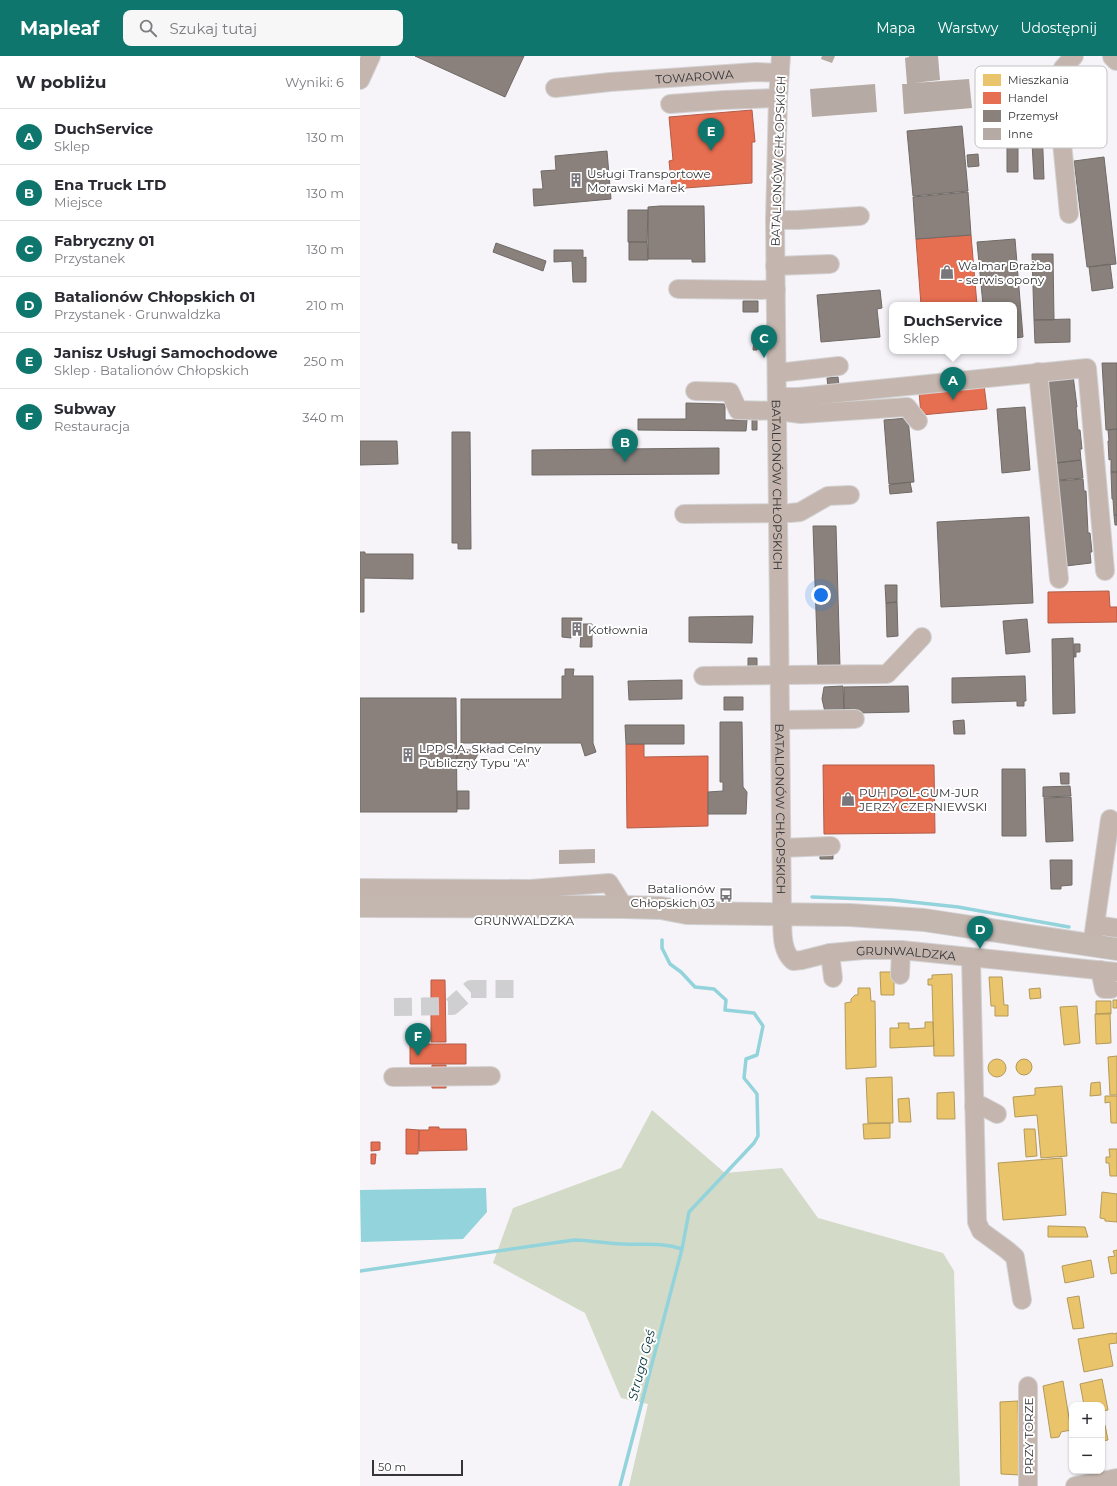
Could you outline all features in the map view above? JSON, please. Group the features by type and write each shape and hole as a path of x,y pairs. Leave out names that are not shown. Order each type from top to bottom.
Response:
{"main road":[{"path":"1114,56 1117,59"},
{"name":"GRUNWALDZKA","path":"360,906 624,907 661,908 687,913 850,915 1093,935 1117,949"},
{"name":"GRUNWALDZKA","path":"360,920 661,919 687,913"}],"street":[{"path":"360,80 371,56"},
{"path":"1065,66 1074,56"},
{"name":"TOWAROWA","path":"555,88 610,82 756,72 780,64"},
{"name":"BATALIONÓW CHŁOPSKICH","path":"780,64 775,266 782,914"},
{"path":"670,104 778,98"},
{"path":"1062,148 1068,214"},
{"path":"775,220 860,216"},
{"path":"775,266 830,264"},
{"path":"678,289 776,290"},
{"path":"776,373 839,366"},
{"path":"695,391 730,392 738,410 777,404 799,397 1087,368 1105,571"},
{"path":"1038,372 1059,580"},
{"path":"777,404 801,414 907,407 918,421"},
{"path":"684,514 800,512 828,496 850,495"},
{"path":"704,676 887,674 922,637"},
{"path":"781,720 855,719"},
{"path":"1110,819 1093,935 1117,928"},
{"path":"782,848 831,846"},
{"path":"360,888 530,889 609,884 624,907"},
{"name":"GRUNWALDZKA","path":"782,914 784,948 787,956 793,960 802,960 830,953 864,950 900,950 1108,971"},
{"path":"900,950 900,975"},
{"path":"830,953 833,978"},
{"path":"971,958 977,1222 981,1231 1015,1257 1022,1300"},
{"path":"1108,971 1104,989 1111,989"},
{"path":"394,1078 491,1076"},
{"path":"974,1106 982,1106 997,1114"},
{"name":"PRZY TORZE","path":"1028,1386 1028,1486"},
{"path":"1075,1486 1117,1478"}],"green space":[{"path":"652,1110 725,1173 782,1168 818,1218 943,1253 954,1271 960,1486 629,1486 648,1404 621,1398 585,1313 493,1263 513,1208 621,1168"}],"water":[{"path":"486,1188 487,1212 463,1239 361,1242 360,1190"}],"building: Mieszkania":[{"path":"880,972 894,972 894,995 881,995"},
{"path":"952,974 954,1056 934,1056 932,985 928,985 928,979 932,979 932,975"},
{"path":"989,977 1002,977 1004,1005 1008,1005 1008,1016 995,1016 995,1006 991,1006"},
{"path":"858,988 870,988 871,1001 875,1001 876,1067 846,1069 845,1003 851,1002 851,999 855,995 858,995"},
{"path":"1040,988 1041,998 1030,999 1029,989"},
{"path":"1113,1000 1117,1000 1117,1008 1113,1008"},
{"path":"1096,1001 1111,1001 1111,1014 1096,1014"},
{"path":"1077,1006 1080,1043 1064,1045 1060,1007"},
{"path":"1110,1013 1111,1043 1096,1044 1095,1014"},
{"path":"925,1022 933,1022 934,1046 890,1048 890,1028 899,1028 898,1023 909,1023 909,1029 925,1028"},
{"path":"1117,1056 1117,1095 1110,1095 1108,1057"},
{"path":"997,1059 1003,1062 1006,1068 1003,1074 997,1077 991,1074 988,1068 991,1062"},
{"path":"1021,1059 1027,1059 1032,1064 1030,1073 1027,1075 1021,1075 1016,1070 1016,1064"},
{"path":"892,1077 893,1123 868,1123 866,1078"},
{"path":"1100,1082 1101,1095 1090,1096 1091,1083"},
{"path":"1062,1086 1067,1156 1041,1158 1037,1115 1015,1117 1013,1097 1035,1095 1035,1088"},
{"path":"954,1092 955,1119 937,1119 937,1093"},
{"path":"1105,1096 1117,1096 1117,1123 1111,1123 1110,1102 1105,1103"},
{"path":"909,1098 911,1122 899,1122 898,1099"},
{"path":"890,1123 890,1138 864,1139 863,1124"},
{"path":"1024,1129 1035,1129 1037,1156 1026,1157"},
{"path":"1109,1149 1117,1149 1117,1176 1110,1176 1109,1163 1106,1163 1106,1157 1110,1157"},
{"path":"1062,1158 1066,1215 1003,1220 998,1163"},
{"path":"1102,1192 1117,1194 1117,1222 1105,1221 1105,1219 1100,1218"},
{"path":"1048,1226 1085,1227 1088,1237 1048,1237"},
{"path":"1117,1250 1117,1273 1111,1274 1108,1257 1115,1256 1113,1251"},
{"path":"1091,1260 1094,1277 1065,1283 1062,1266"},
{"path":"1079,1296 1084,1328 1073,1329 1067,1298"},
{"path":"1117,1333 1117,1343 1109,1344 1113,1366 1084,1372 1078,1339"},
{"path":"1102,1379 1108,1410 1105,1410 1105,1402 1083,1402 1080,1384"},
{"path":"1063,1381 1069,1418 1069,1430 1061,1432 1059,1437 1051,1438 1043,1386"},
{"path":"1018,1401 1020,1475 1001,1474 1000,1402"},
{"path":"1105,1425 1108,1440 1105,1440"}],"building: Handel":[{"path":"752,110 755,142 752,142 752,183 672,189 669,161 673,160 669,117"},
{"name":"Walmar Drażba - serwis opony","path":"971,235 977,302 921,302 916,239"},
{"path":"984,385 987,409 921,415 919,392"},
{"path":"1109,591 1110,607 1117,607 1117,622 1048,623 1048,592"},
{"path":"626,744 644,744 644,757 708,756 708,826 627,828"},
{"path":"823,765 934,765 935,833 824,834"},
{"path":"431,980 445,980 446,1042 431,1042"},
{"path":"410,1044 466,1044 466,1064 410,1064"},
{"path":"432,1065 446,1065 446,1088 432,1088"},
{"path":"429,1127 439,1127 439,1129 466,1129 467,1150 419,1151 419,1130 429,1130"},
{"path":"406,1129 419,1130 418,1154 406,1154"},
{"path":"371,1142 380,1142 380,1150 371,1151"},
{"path":"371,1154 376,1154 375,1164 371,1164"}],"building: Przemysł":[{"path":"415,56 524,56 505,97"},
{"path":"962,126 968,191 913,196 907,131"},
{"path":"1007,148 1018,148 1018,172 1007,172"},
{"path":"1032,148 1043,148 1044,179 1034,179"},
{"name":"Usługi Transportowe Morawski Marek","path":"607,151 611,199 534,206 533,189 543,189 541,171 556,170 555,156"},
{"path":"978,154 979,166 968,167 967,155"},
{"path":"1104,157 1116,264 1087,267 1074,161"},
{"path":"968,192 971,235 916,239 913,197"},
{"path":"704,206 705,262 692,262 692,259 648,259 648,207"},
{"path":"628,210 648,210 647,242 628,242"},
{"path":"1015,239 1023,337 1017,338 1017,302 983,302 977,242"},
{"path":"629,242 647,242 648,260 629,260"},
{"path":"496,243 546,261 543,271 493,252"},
{"path":"554,250 583,250 583,258 586,257 586,282 573,282 572,261 554,262"},
{"path":"1032,254 1053,254 1054,320 1034,320"},
{"path":"1110,264 1113,288 1092,291 1089,267"},
{"path":"880,290 882,308 877,309 880,337 821,342 817,295"},
{"path":"743,301 758,301 758,312 743,312"},
{"path":"1070,319 1070,342 1035,343 1034,320"},
{"path":"754,339 758,340 757,350 753,350"},
{"path":"1102,363 1117,363 1117,429 1106,430"},
{"path":"1073,375 1078,430 1080,430 1082,449 1080,449 1081,460 1056,463 1047,378"},
{"path":"838,377 839,386 828,387 827,378"},
{"path":"686,403 725,404 725,420 747,420 746,431 638,430 638,419 686,419"},
{"path":"1025,407 1030,470 1002,473 997,409"},
{"path":"908,418 914,482 889,484 884,420"},
{"path":"752,419 757,419 757,430 752,430"},
{"path":"1117,429 1117,472 1111,472 1108,430"},
{"path":"452,432 470,432 471,549 458,549 458,543 452,543"},
{"path":"360,441 397,441 398,464 360,465"},
{"path":"719,448 719,474 532,475 532,450"},
{"path":"1081,460 1083,478 1058,480 1056,463"},
{"path":"1111,472 1117,472 1117,515 1114,515"},
{"path":"1083,479 1084,491 1086,491 1088,533 1090,533 1092,552 1090,552 1091,563 1066,566 1057,481"},
{"path":"910,482 912,492 890,494 889,485"},
{"path":"1114,515 1117,515 1117,525 1115,525"},
{"path":"1029,517 1033,603 941,607 937,522"},
{"path":"813,526 836,526 840,667 818,668"},
{"path":"360,552 365,552 365,554 413,554 413,579 364,578 364,612 360,612"},
{"path":"885,585 897,585 897,602 886,603"},
{"path":"897,602 898,636 887,637 886,603"},
{"path":"753,616 752,643 689,642 689,617"},
{"name":"Kotłownia","path":"562,618 582,618 581,624 592,624 592,647 580,647 581,635 571,634 571,638 562,637"},
{"path":"1027,619 1030,652 1006,654 1003,621"},
{"path":"1073,638 1075,713 1053,714 1052,639"},
{"path":"1074,644 1080,644 1080,652 1076,652 1076,657 1074,657"},
{"path":"748,658 757,658 757,667 748,667"},
{"path":"565,669 574,669 573,676 593,676 593,743 596,752 585,756 581,743 461,743 461,699 562,699 562,676 565,676"},
{"path":"1025,676 1026,701 1024,701 1024,706 1017,706 1017,701 952,703 952,678"},
{"path":"682,680 682,699 629,700 628,681"},
{"path":"843,686 844,712 825,712 822,699 824,687"},
{"path":"908,686 909,712 854,713 850,709 844,709 844,687"},
{"path":"724,697 743,697 743,710 724,710"},
{"name":"LPP S.A. Skład Celny Publiczny Typu \"A\"","path":"360,698 456,698 457,812 360,812"},
{"path":"964,720 965,734 954,734 953,721"},
{"path":"720,722 742,722 743,787 747,792 746,814 708,814 708,792 723,791 723,782 720,782"},
{"path":"625,725 684,725 684,744 626,744"},
{"path":"457,750 471,750 478,754 469,770 466,768 457,768"},
{"path":"1002,769 1025,769 1026,836 1002,836"},
{"path":"1060,773 1069,773 1069,784 1061,784"},
{"path":"1070,786 1071,796 1043,797 1043,787"},
{"path":"457,791 469,791 469,809 457,809"},
{"path":"1071,797 1073,841 1046,842 1044,798"},
{"path":"820,850 833,850 833,859 820,859"},
{"path":"1050,860 1072,860 1072,885 1061,886 1061,889 1051,889"}],"building: Inne":[{"path":"822,56 835,56 832,63 821,59"},
{"path":"909,56 938,56 940,80 914,83 969,79 972,108 904,114 902,84 907,84 905,58"},
{"path":"875,84 877,112 812,117 810,89"},
{"path":"595,849 595,863 559,864 559,850"}],"waterway":[{"path":"812,897 893,900 958,907 1069,927"},
{"name":"Struga Gęś","path":"620,1486 682,1249 689,1212 754,1143 758,1136 757,1094 744,1078 746,1059 757,1055 763,1026 754,1013 725,1010 726,1000 714,989 695,987 681,972 670,964 662,948 662,940"},
{"path":"360,1271 574,1240 617,1244 660,1245 682,1249"}],"tunnel":[{"path":"394,1007 452,1006 471,989 520,989"}],"place":[{"name":"Janisz Usługi Samochodowe","path":"711,151"},
{"name":"Usługi Transportowe Morawski Marek","path":"576,180"},
{"name":"Walmar Drażba - serwis opony","path":"947,272"},
{"name":"Fabryczny 01","path":"764,358"},
{"name":"DuchService","path":"953,400"},
{"name":"Ena Truck LTD","path":"625,462"},
{"name":"Kotłownia","path":"577,629"},
{"name":"LPP S.A. Skład Celny Publiczny Typu \"A\"","path":"408,755"},
{"name":"PUH POL-GUM-JUR JERZY CZERNIEWSKI","path":"848,799"},
{"name":"Batalionów Chłopskich 03","path":"726,895"},
{"name":"Batalionów Chłopskich 01","path":"980,949"},
{"name":"Subway","path":"418,1056"}]}
